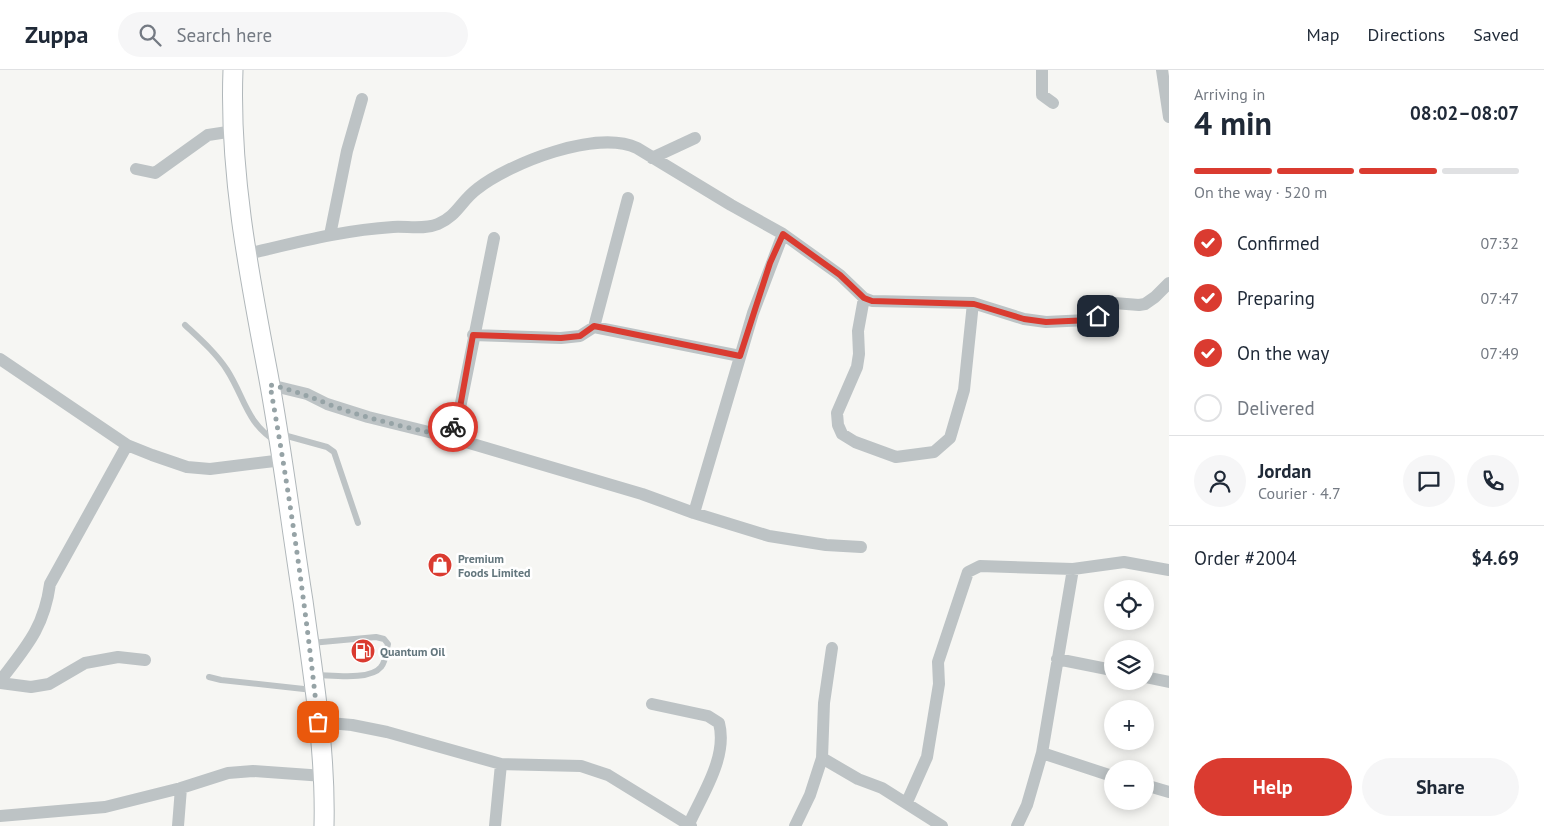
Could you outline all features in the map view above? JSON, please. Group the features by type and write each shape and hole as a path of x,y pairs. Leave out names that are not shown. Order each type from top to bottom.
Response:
{"main road":[{"path":"232,70 237,177 247,254 281,446 309,643 324,776 324,826"}],"street":[{"path":"1042,70 1042,95 1053,103"},
{"path":"1162,70 1169,117"},
{"path":"330,235 347,152 362,99"},
{"path":"136,168 155,173 208,135 234,131"},
{"path":"652,158 695,138"},
{"path":"247,254 330,235 393,227 435,226 456,213 476,189 528,161 562,149 616,142 628,144 783,234 840,275 864,298 872,301 974,304 1031,320 1046,322 1091,320 1110,304 1145,304 1169,283"},
{"path":"473,335 561,338 580,336 594,326 628,198"},
{"path":"694,513 740,356 770,263 783,234"},
{"path":"449,437 459,413 473,335 494,238"},
{"path":"864,298 858,331 857,367 836,413 838,425 842,434 855,442 896,457 934,452 950,438 964,390 974,304"},
{"path":"594,326 740,356"},
{"path":"0,359 127,444 152,455 194,468 234,467 281,446"},
{"path":"270,385 307,394 327,404 368,417 449,437 642,494 694,513 769,536 826,545 861,547"},
{"path":"127,444 50,584 47,605 39,629 0,682 31,687 49,684 70,670 99,660 118,657 145,660"},
{"path":"907,802 927,757 939,684 938,662 968,572 980,566 1073,569 1124,562 1169,570"},
{"path":"1018,826 1027,805 1042,752 1073,569"},
{"path":"795,826 810,795 822,758 824,703 832,648"},
{"path":"1057,659 1104,668"},
{"path":"1154,679 1169,682"},
{"path":"318,722 352,725 387,732 501,764 581,766 608,775 690,825 715,765 721,741 719,723 708,716 652,704"},
{"path":"1042,752 1104,773"},
{"path":"822,758 858,779 882,788 907,802 942,826"},
{"path":"495,826 501,764"},
{"path":"0,816 23,821 106,807 181,788 228,772 253,771 324,776"},
{"path":"178,826 181,788"},
{"path":"1154,788 1169,792"}],"lane":[{"path":"185,325 223,364 247,413 264,434 281,446 327,447 334,452 358,523"},
{"path":"209,677 221,680 314,682 358,676 380,669 385,662 388,644 384,639 376,637 309,643"}],"way so far":[{"path":"318,722 314,675 283,460 270,385 307,394 327,404 368,417 449,437 453,427"}],"place":[{"name":"Premium Foods Limited","path":"440,565"},
{"name":"Quantum Oil","path":"363,651"}],"route":[{"path":"453,427 459,413 473,335 561,338 580,336 594,326 740,356 770,263 783,234 840,275 864,298 872,301 974,304 1024,319 1046,322 1091,320 1098,316"}]}
